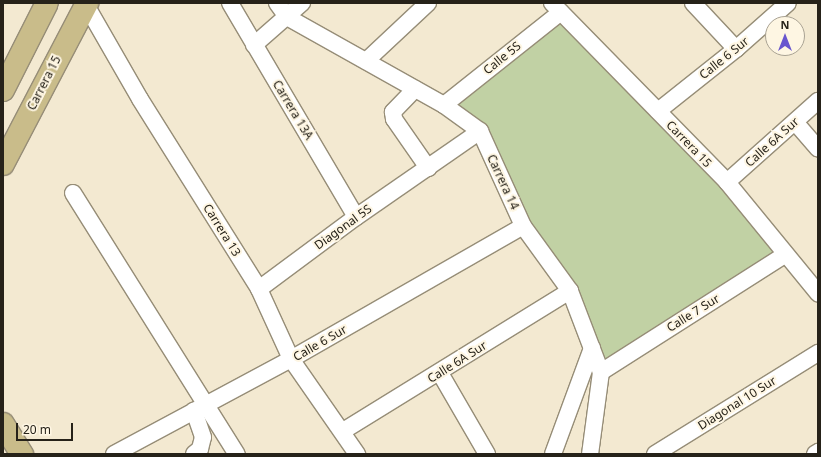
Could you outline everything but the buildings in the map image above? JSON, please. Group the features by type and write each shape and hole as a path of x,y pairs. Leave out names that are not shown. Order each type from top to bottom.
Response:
{"main road":[{"path":"3,90 47,3"},
{"name":"Carrera 15","path":"3,164 86,4"},
{"path":"3,424 22,454"}],"street":[{"name":"Carrera 13A","path":"230,3 356,217"},
{"name":"Carrera 14","path":"277,3 287,17 444,105 480,131 523,226 570,291 601,372 590,454"},
{"path":"254,45 302,3"},
{"path":"366,61 428,3"},
{"path":"693,3 736,49"},
{"name":"Calle 6 Sur","path":"658,111 736,49 788,3"},
{"name":"Carrera 13","path":"86,4 140,99 259,289 291,359 343,431 357,454"},
{"name":"Calle 5S","path":"444,105 556,7"},
{"name":"Carrera 15","path":"556,7 727,182 818,293"},
{"path":"415,89 393,112 394,118 428,168"},
{"name":"Calle 6A Sur","path":"727,182 818,101"},
{"path":"795,122 818,148"},
{"name":"Diagonal 5S","path":"259,289 356,217 480,131"},
{"path":"73,193 201,408 237,454"},
{"name":"Calle 6 Sur","path":"114,454 291,359 523,226"},
{"name":"Calle 7 Sur","path":"601,372 786,254"},
{"name":"Calle 6A Sur","path":"343,431 440,373 570,291"},
{"path":"553,454 592,348"},
{"name":"Diagonal 10 Sur","path":"655,454 818,353"},
{"path":"440,373 487,454"},
{"path":"194,454 200,450 203,437 201,408"}],"green space":[{"path":"561,12 786,254 601,372 570,291 523,226 480,131 444,105"}]}
